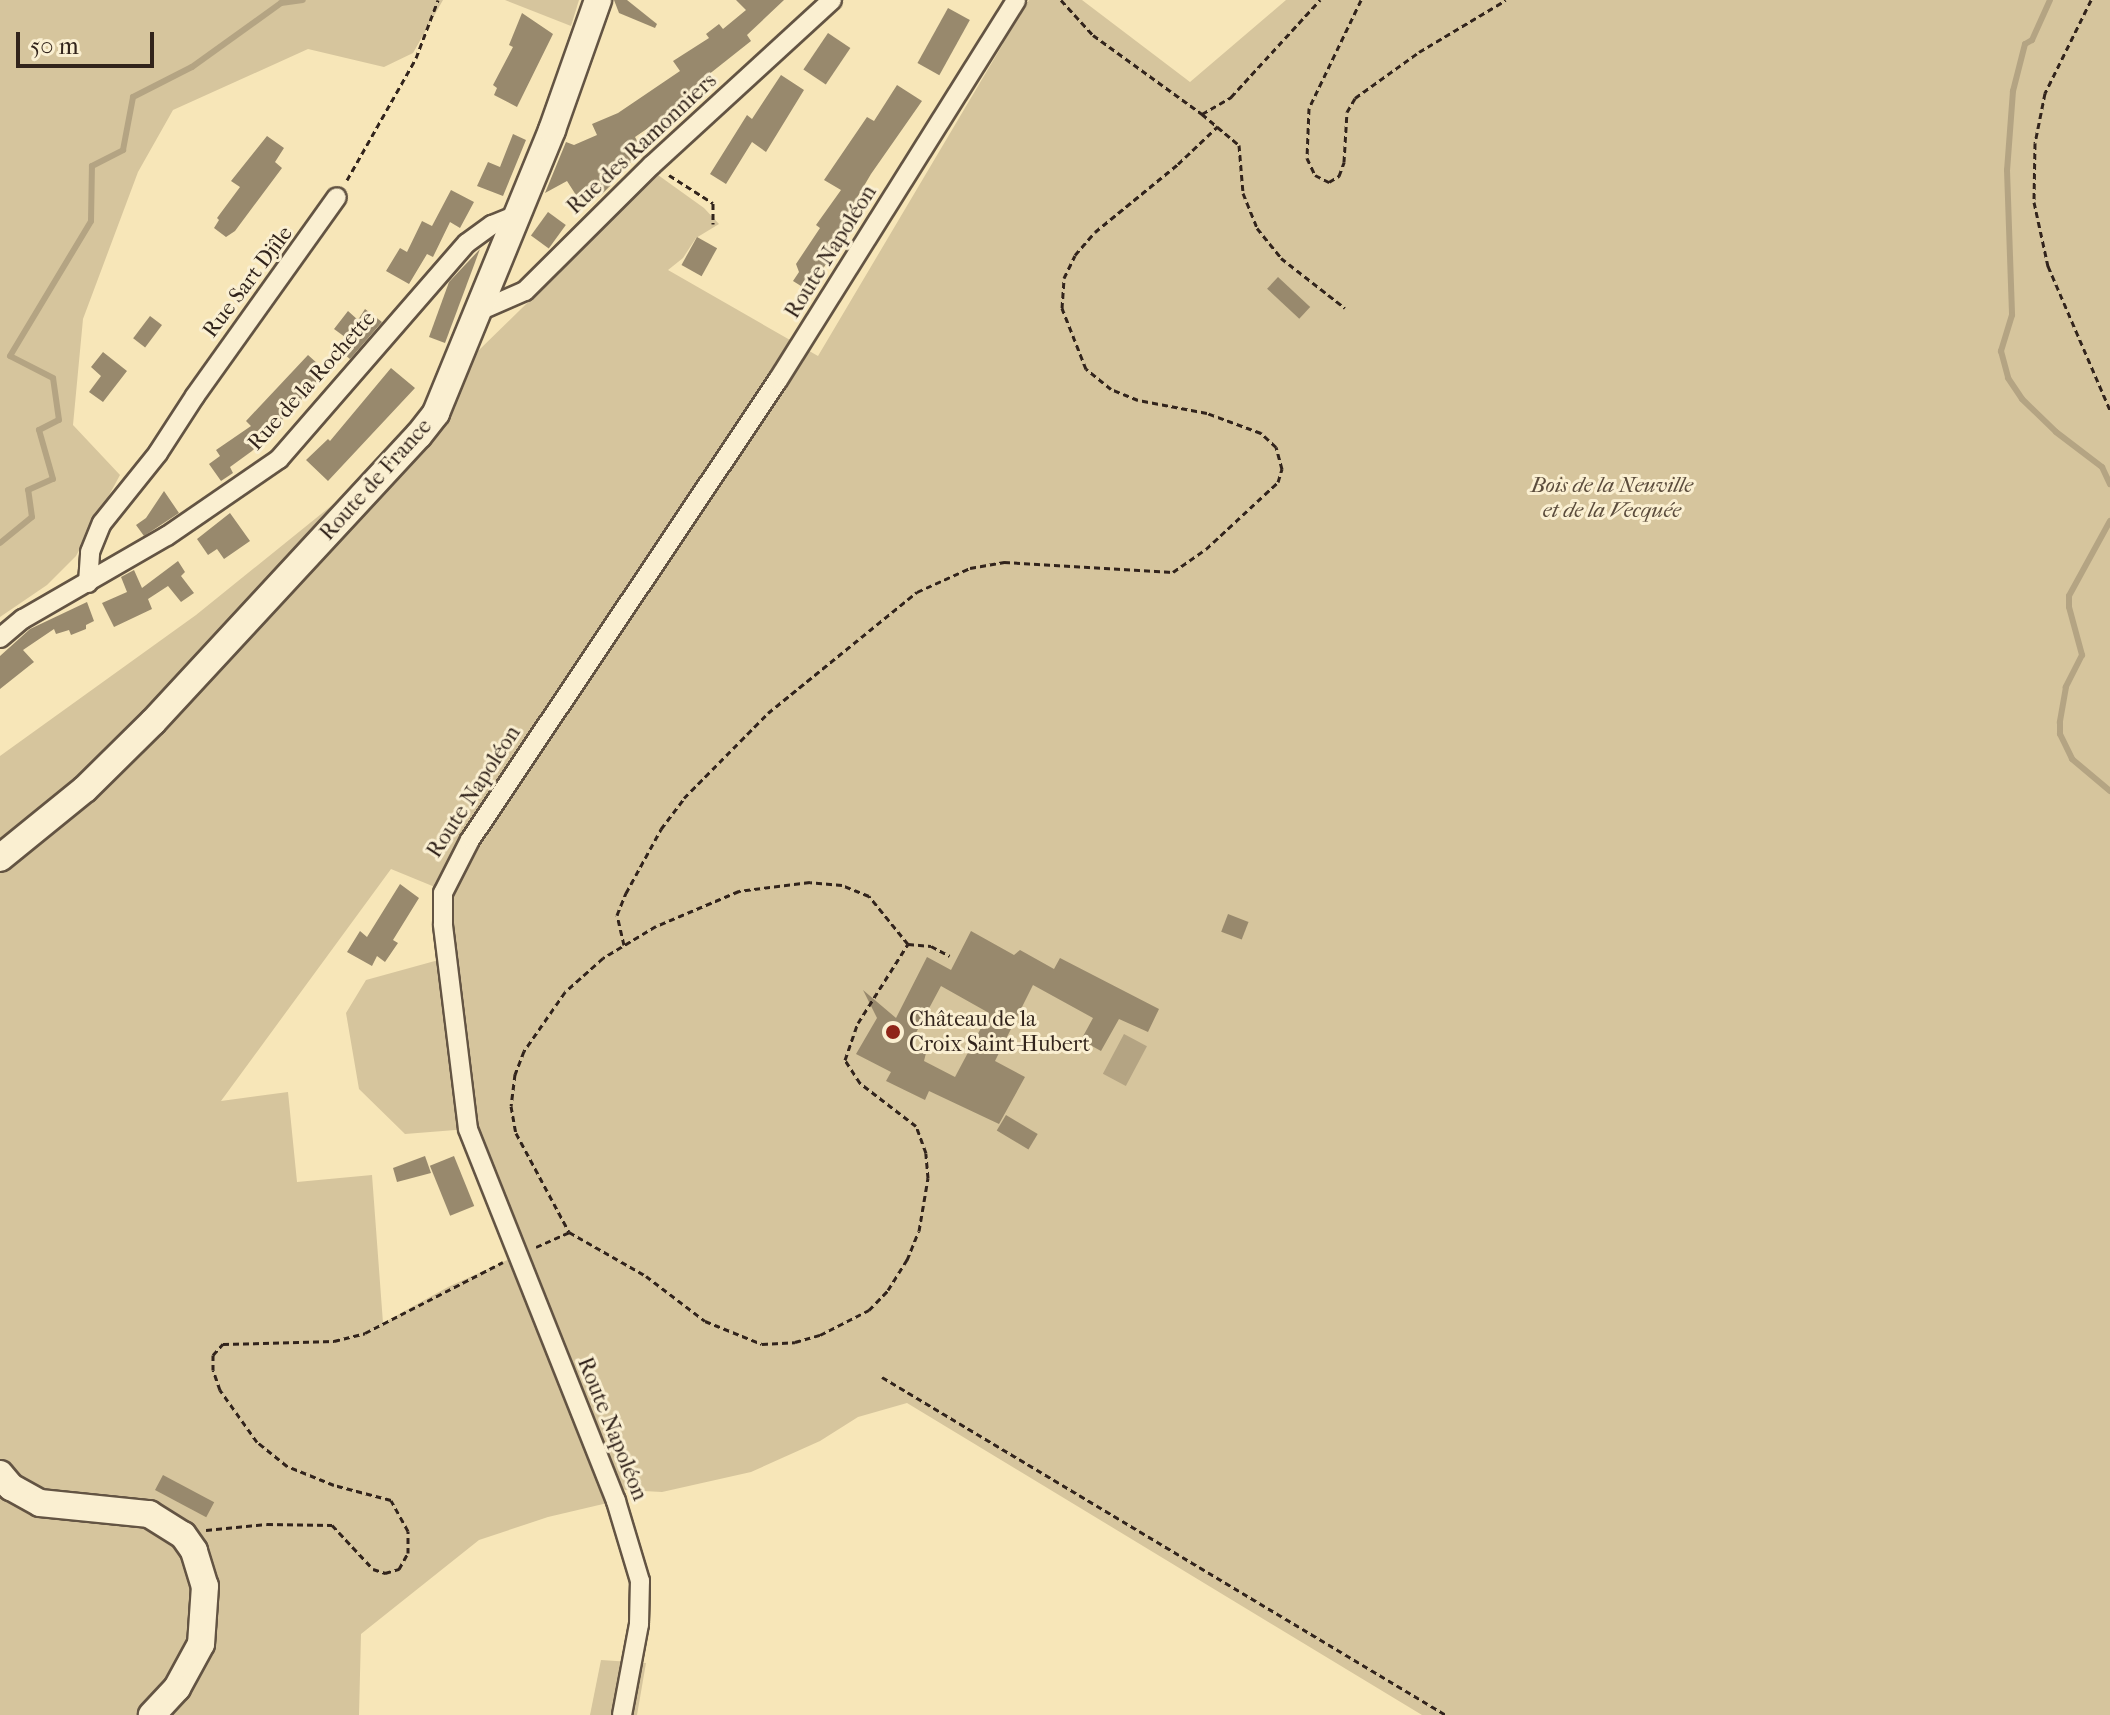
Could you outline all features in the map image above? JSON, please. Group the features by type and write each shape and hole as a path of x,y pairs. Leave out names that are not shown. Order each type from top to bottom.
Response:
{"main road":[{"name":"Route de France","path":"0,858 85,789 153,722 436,413 519,214 598,0"},
{"path":"0,1474 11,1487 40,1503 130,1510 163,1520 183,1535 197,1560 205,1586 204,1625 192,1666 152,1715"}],"street":[{"name":"Rue des Ramonniers","path":"479,311 525,291 652,165 832,0"},
{"name":"Route Napoléon","path":"622,1715 639,1624 640,1581 616,1501 468,1129 443,924 445,883 504,787 778,380 1016,0"},
{"name":"Rue Sart Djîle","path":"88,583 90,552 102,523 158,453 337,197"},
{"name":"Rue de la Rochette","path":"0,638 23,619 167,536 279,459 467,243 492,225 519,214"}],"path":[{"path":"337,197 416,58 438,0"},
{"path":"1061,0 1093,35 1218,126 1239,145 1243,193 1257,228 1281,258 1345,308"},
{"path":"1202,114 1231,97 1320,0"},
{"path":"1361,0 1309,108 1307,158 1315,175 1329,182 1339,176 1344,162 1347,112 1355,98 1419,52 1506,0"},
{"path":"2091,0 2045,93 2035,143 2034,202 2048,266 2110,410"},
{"path":"624,945 617,915 661,829 684,798 776,706 917,592 970,568 1004,562 1173,572 1206,549 1278,482 1282,469 1276,447 1261,433 1207,413 1138,400 1111,389 1086,369 1062,308 1064,278 1075,255 1095,232 1178,164 1218,126"},
{"path":"652,165 713,203 713,224"},
{"path":"908,944 858,1023 845,1060 860,1083 916,1126 926,1153 928,1178 919,1231 901,1270 869,1310 820,1335 795,1342 762,1344 705,1321 646,1276 569,1232 516,1133 511,1106 515,1074 538,1026 565,992 624,945 711,900 779,883 810,882 842,885 869,896 908,944 931,946 950,956"},
{"path":"183,1535 267,1524 332,1525 373,1569 385,1573 399,1569 408,1553 408,1531 391,1500 334,1485 287,1466 257,1442 220,1390 213,1370 213,1355 223,1344 334,1341 365,1333 448,1287 569,1232"},
{"path":"882,1377 1446,1715"}],"green space":[{"path":"0,0 443,0 413,53 384,67 308,49 173,110 138,172 83,319 73,425 120,475 76,556 47,585 0,617"},
{"path":"505,0 579,0 571,26"},
{"name":"Bois de la Neuville et de la Vecquée","path":"1029,0 1082,0 1190,82 1286,0 2110,0 2110,1715 1422,1715 907,1403 858,1417 820,1441 751,1472 662,1492 625,1490 615,1482 616,1501 548,1517 479,1540 361,1634 359,1715 0,1715 0,756 196,615 336,502 357,521 434,434 455,402 478,351 658,175 704,208 719,224 696,238 683,258 668,270 818,356","holes":["391,869 447,892 453,956 366,980 346,1013 359,1089 405,1134 468,1129 516,1256 448,1287 383,1323 372,1175 297,1182 288,1092 221,1101"]},
{"path":"601,1660 646,1663 637,1715 590,1715"}],"shaded area":[{"path":"1124,1034 1147,1046 1126,1086 1103,1074"}],"building":[{"path":"614,0 627,0 657,24 655,28 619,13"},
{"path":"736,0 784,0 747,35 751,41 698,83 701,92 635,137 644,154 612,174 615,181 602,194 583,206 567,181 545,193 566,142 574,145 597,135 592,124 618,113 680,71 673,61 709,38 706,34 719,24 723,29 746,10"},
{"path":"948,8 970,20 939,75 917,63"},
{"path":"522,13 553,34 517,107 494,95 497,88 493,85 513,47 509,45"},
{"path":"828,33 850,48 826,85 803,69"},
{"path":"781,75 804,90 766,152 752,142 726,184 710,174 747,115 752,119"},
{"path":"897,85 922,101 871,174 848,213 855,218 809,291 793,281 799,272 796,264 820,228 816,225 841,190 824,180 867,117 874,121"},
{"path":"513,134 526,140 503,196 477,186 488,162 500,167"},
{"path":"267,136 284,148 275,162 282,168 235,231 226,237 214,228 219,220 217,218 240,187 231,181"},
{"path":"451,190 474,202 460,228 450,222 433,257 427,254 409,284 386,271 400,248 407,252 422,221 432,226"},
{"path":"548,212 566,225 549,248 531,235"},
{"path":"697,237 717,248 702,276 681,265"},
{"path":"480,249 445,343 429,337 449,282"},
{"path":"1278,277 1310,307 1299,319 1267,289"},
{"path":"365,309 382,322 350,359 339,350 345,337 334,329 348,311 358,320"},
{"path":"150,316 162,325 145,347 133,338"},
{"path":"103,352 127,371 103,402 89,392 101,376 91,367"},
{"path":"308,355 328,373 252,451 230,467 233,473 221,481 209,464 220,456 216,450 251,426 246,421"},
{"path":"391,368 415,388 328,481 306,460 328,439 330,441"},
{"path":"164,491 179,513 144,536 136,525 146,518"},
{"path":"230,513 250,541 224,559 217,549 208,555 197,539"},
{"path":"178,561 185,572 181,576 194,593 181,602 168,586 148,599 152,609 114,627 102,603 127,592 121,577 134,570 142,588"},
{"path":"87,602 94,621 86,625 86,629 71,635 69,630 56,634 54,629 23,650 34,662 0,689 0,656 30,629"},
{"path":"400,884 419,898 393,940 398,943 385,962 377,956 372,966 347,952 360,931 367,937"},
{"path":"1228,914 1249,922 1242,940 1221,932"},
{"name":"Château de la Croix Saint-Hubert","path":"971,931 1014,955 1020,950 1054,969 1060,958 1159,1009 1148,1032 1119,1019 1101,1051 1081,1040 1093,1018 1033,985 995,1061 1025,1077 999,1124 929,1091 925,1100 886,1081 891,1072 856,1054 877,1018 863,990 896,1018 927,957 951,970","holes":["941,986 989,1013 955,1077 924,1061 926,1053 910,1044"]},
{"path":"1006,1115 1038,1134 1028,1149 997,1130"},
{"path":"425,1156 431,1173 397,1182 393,1168"},
{"path":"454,1156 474,1206 450,1216 430,1166"},
{"path":"163,1475 214,1502 206,1517 155,1490"}],"waterway":[{"path":"0,543 32,517 28,490 53,479 39,430 59,420 53,378 10,356 91,221 92,166 123,150 133,97 192,67 281,3 303,0"},
{"path":"2050,0 2032,40 2025,44 2013,91 2007,170 2012,315 2001,351 2008,378 2022,399 2056,432 2102,467 2110,484"},
{"path":"2110,521 2069,596 2082,655 2066,687 2060,722 2060,734 2072,759 2110,791"}],"place":[{"name":"Château de la Croix Saint-Hubert","path":"893,1032"}]}
